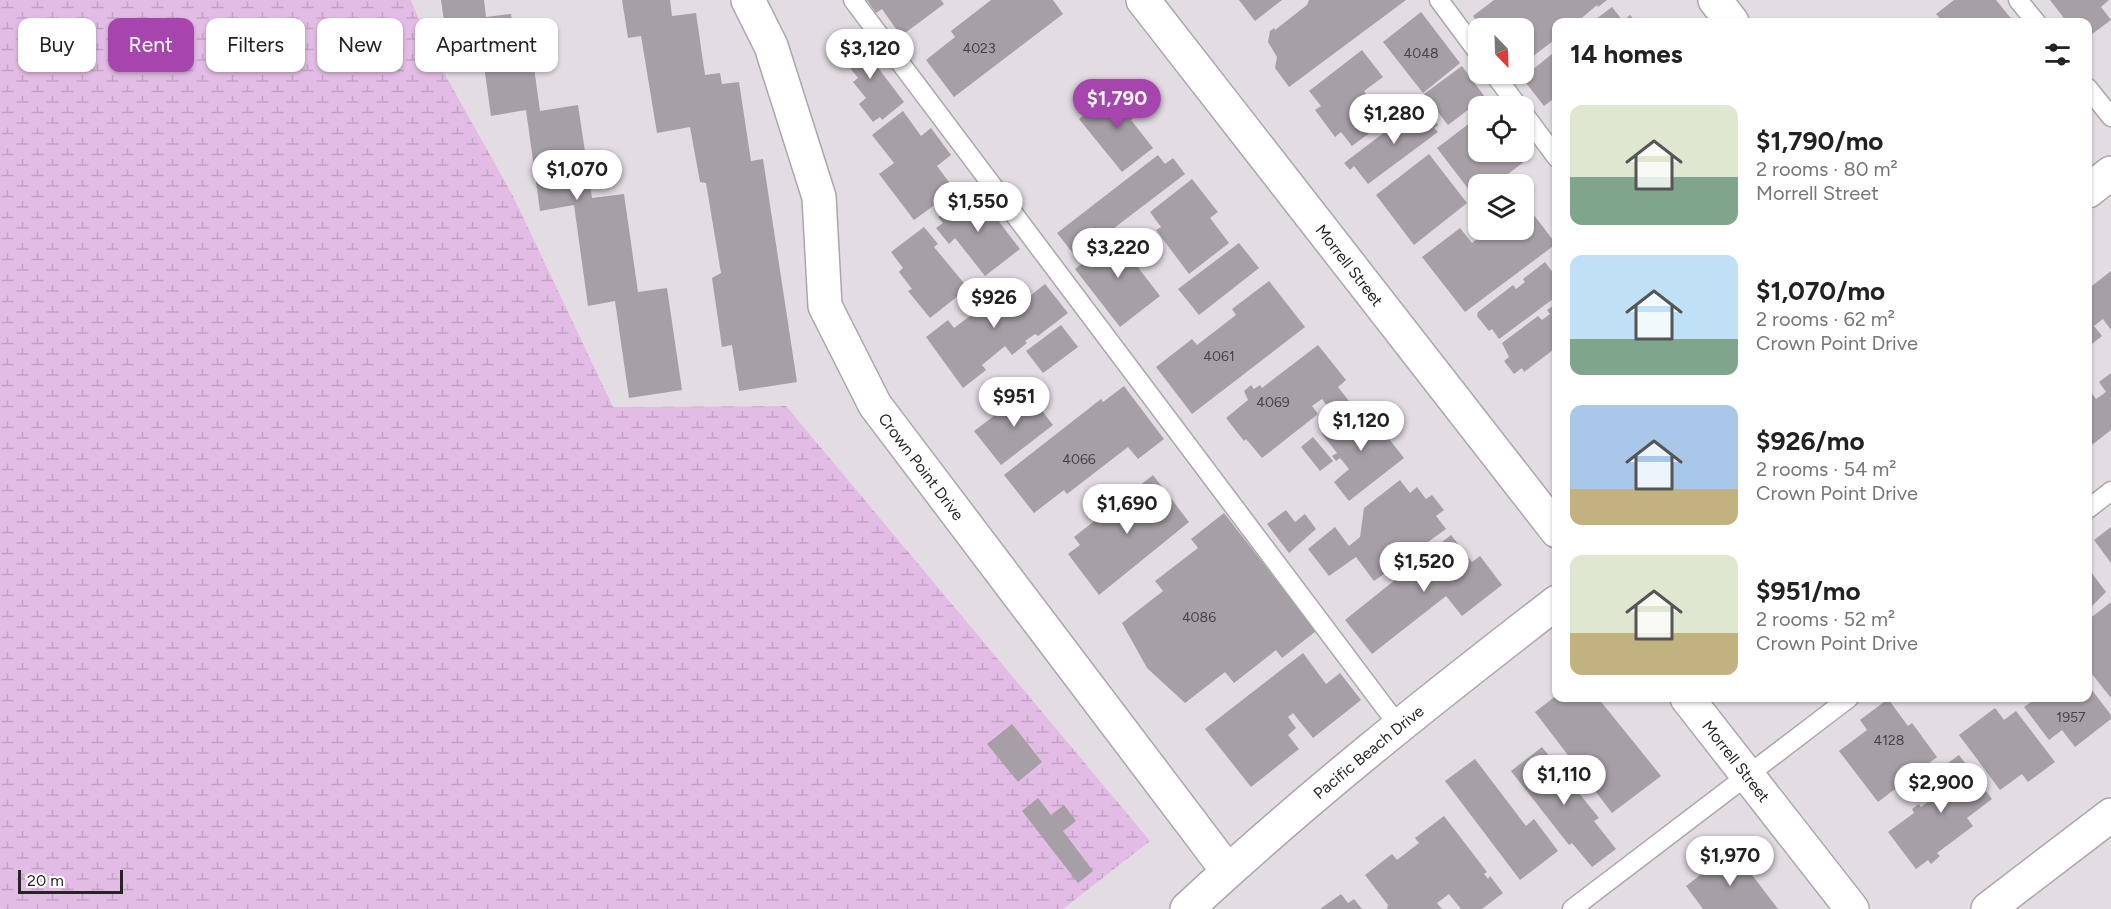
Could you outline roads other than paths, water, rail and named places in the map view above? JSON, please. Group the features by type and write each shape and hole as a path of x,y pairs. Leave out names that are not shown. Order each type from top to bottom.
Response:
{"street":[{"name":"Crown Point Drive","path":"748,0 771,46 819,197 825,306 875,405 1227,870"},
{"name":"Morrell Street","path":"1143,0 1552,525"},
{"path":"1715,0 1729,18"},
{"path":"2092,188 2111,173"},
{"name":"Pacific Beach Drive","path":"1187,909 1227,870 1398,725 1552,606"},
{"name":"Morrell Street","path":"1690,702 1852,909"},
{"path":"1988,909 2111,815"}],"lane":[{"path":"853,0 1398,725"},
{"path":"1439,0 1468,39"},
{"path":"2018,0 2033,18"},
{"path":"2092,93 2111,117"},
{"path":"1534,127 1552,151"},
{"path":"2092,506 2111,491"},
{"path":"1572,909 1844,702"}]}
